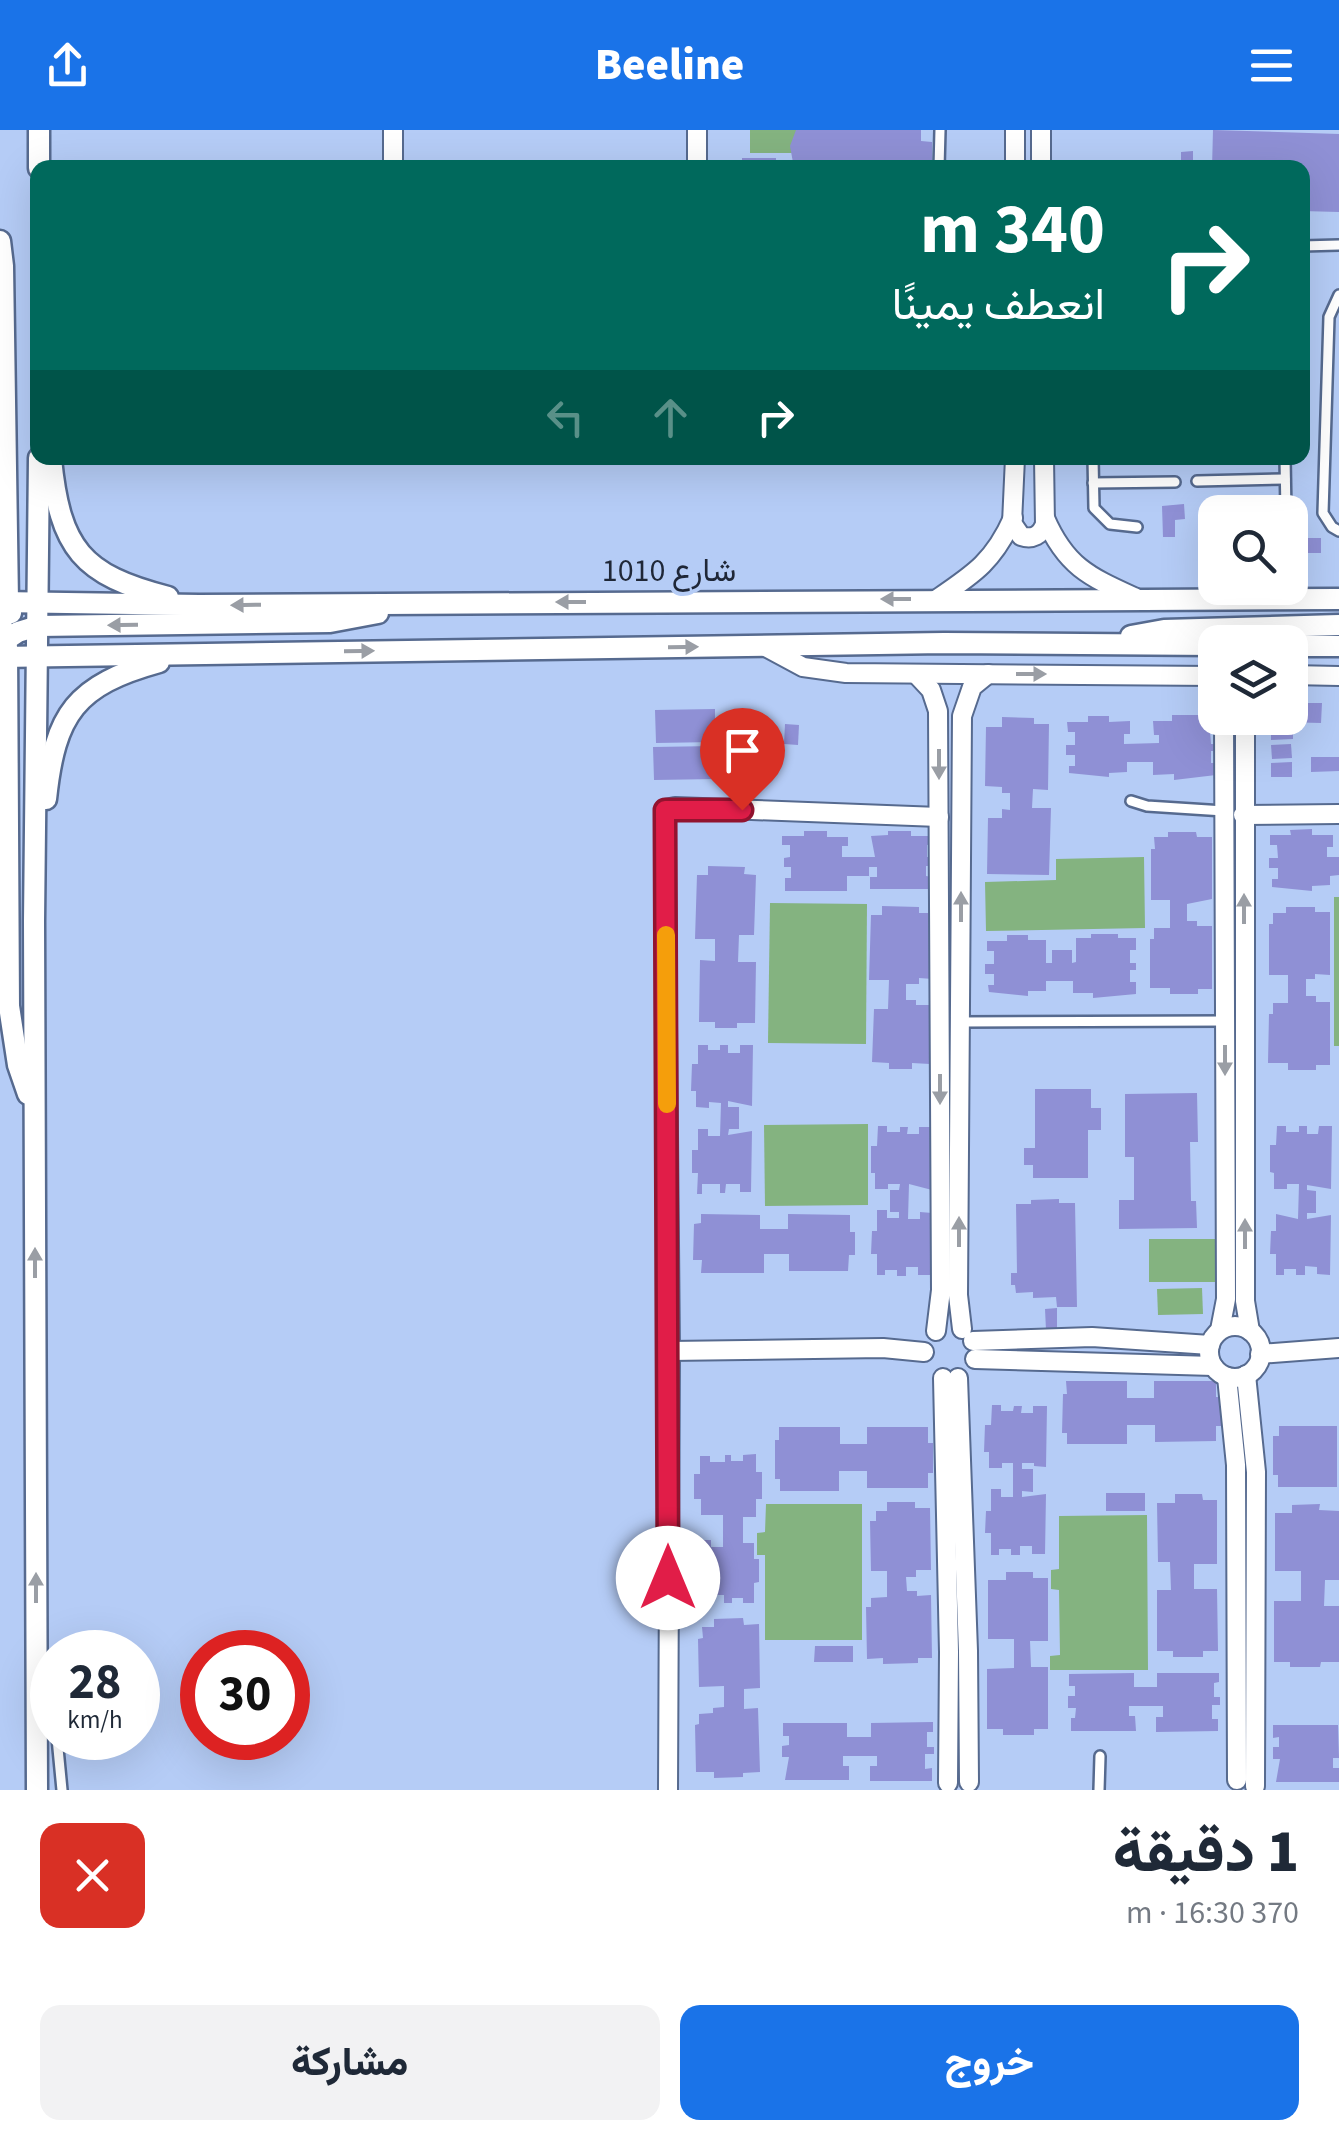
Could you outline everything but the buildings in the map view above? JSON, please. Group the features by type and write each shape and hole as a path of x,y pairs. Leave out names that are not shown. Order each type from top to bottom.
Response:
{"street":[{"path":"40,130 40,160"},
{"path":"393,130 393,160"},
{"path":"697,130 697,160"},
{"path":"1014,130 1015,160"},
{"path":"1041,130 1041,160"},
{"path":"0,241 4,266 9,1006 18,1065 35,1115"},
{"path":"8,629 39,602 39,465"},
{"path":"51,465 58,510 74,546 93,568 124,585 199,605"},
{"path":"1015,465 1014,528 1026,538 1040,533 1045,518 1044,465"},
{"path":"937,599 990,560 1013,518"},
{"path":"1045,518 1055,542 1069,560 1088,576 1136,598"},
{"name":"شارع 1010","path":"39,602 199,605 1339,598"},
{"path":"8,629 330,622 429,603"},
{"path":"1106,644 1164,630 1339,624"},
{"path":"8,629 38,658 944,642 1198,645"},
{"path":"8,629 38,658 34,921 36,1630"},
{"path":"764,646 793,662 824,672 1198,681"},
{"path":"1308,646 1339,646"},
{"path":"34,921 47,791 58,737 68,715 91,689 115,674 191,653"},
{"path":"916,674 936,700 938,722 941,1290 936,1331 924,1352 928,1366 951,1378"},
{"path":"951,1378 969,1370 970,1343 958,1307 962,725 966,696 988,674"},
{"path":"1308,676 1339,676"},
{"path":"938,722 951,716 962,725"},
{"path":"1232,735 1224,811 1226,1298 1209,1356 1229,1372 1256,1472 1243,1786"},
{"path":"1236,735 1244,815 1245,1301 1250,1331"},
{"path":"668,1790 670,1351 665,810 675,807 939,817"},
{"path":"1244,815 1339,814"},
{"path":"936,1331 953,1327 970,1343 1229,1372 1256,1366 1260,1354 1257,1339 1250,1331 1234,1326 1215,1338 1092,1337 970,1343"},
{"path":"670,1351 883,1348 924,1352"},
{"path":"1260,1354 1339,1348"},
{"path":"951,1378 968,1651 973,1786 959,1779 945,1786 951,1378"},
{"path":"37,1760 37,1790"}],"lane":[{"path":"940,130 940,160"},
{"path":"1310,246 1339,246"},
{"path":"1339,296 1328,317 1322,513 1332,528 1339,531"},
{"path":"1093,465 1094,508 1098,514 1110,524 1138,528"},
{"path":"1285,465 1285,495"},
{"path":"1197,481 1285,479"},
{"path":"1093,483 1175,482"},
{"path":"1131,801 1148,806 1224,811"},
{"path":"960,1022 1224,1021"},
{"path":"1099,1790 1100,1756"},
{"path":"59,1760 62,1790"}],"green space":[{"path":"750,130 796,130 796,153 750,153"},
{"path":"1144,857 1145,928 986,931 985,882 1056,880 1056,859"},
{"path":"1334,897 1339,897 1339,1046 1334,1046"},
{"path":"770,903 867,904 866,1044 768,1043"},
{"path":"868,1124 868,1205 765,1206 764,1125"},
{"path":"1149,1239 1221,1239 1221,1282 1149,1282"},
{"path":"1202,1288 1203,1314 1158,1315 1157,1289"},
{"path":"766,1504 862,1504 862,1640 765,1640 765,1555 757,1555 757,1533 765,1532"},
{"path":"1147,1515 1148,1670 1050,1670 1050,1656 1060,1655 1059,1590 1051,1589 1051,1570 1059,1569 1059,1516"}],"slow traffic":[{"path":"666,935 667,1104"}],"route":[{"path":"668,1578 665,810 742,810"}]}
